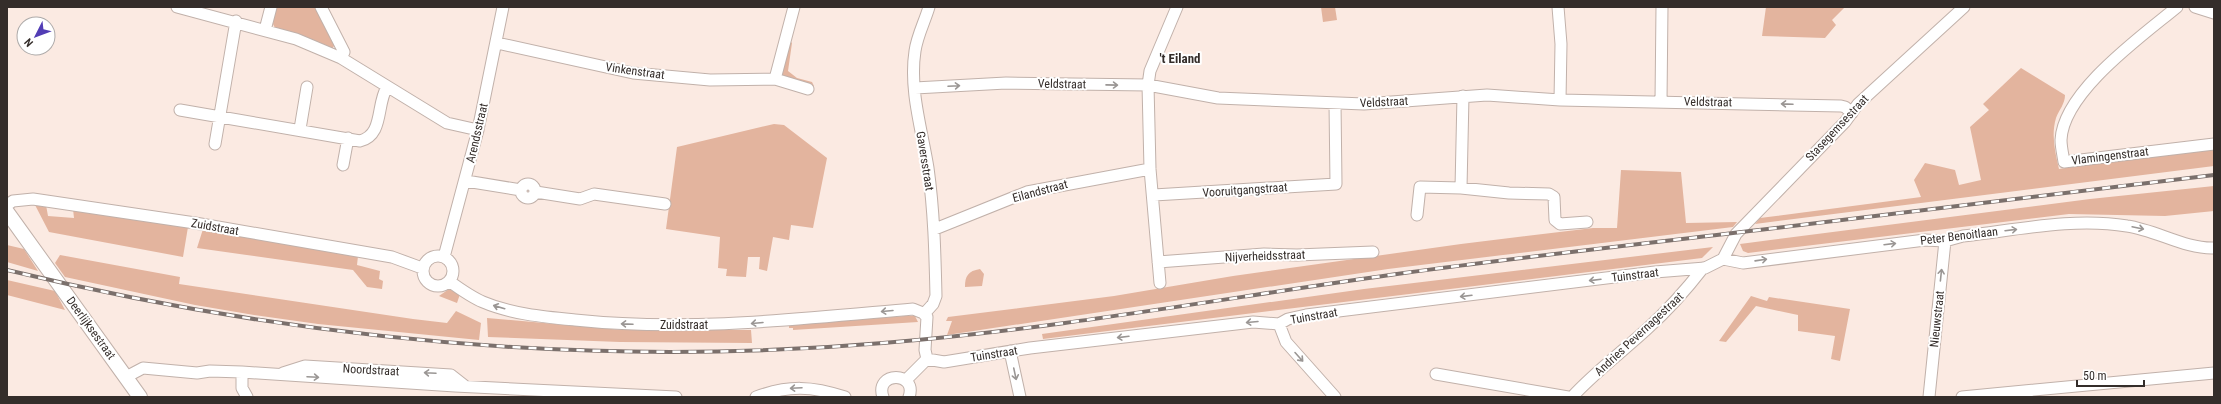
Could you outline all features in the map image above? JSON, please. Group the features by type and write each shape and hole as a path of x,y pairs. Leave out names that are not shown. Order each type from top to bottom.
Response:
{"main road":[{"name":"Deerlijksestraat","path":"7,212 140,397"}],"street":[{"path":"177,7 296,39 342,58 447,123 478,130"},
{"path":"265,30 271,7"},
{"path":"321,7 344,52 342,58"},
{"name":"Arendsstraat","path":"444,257 466,181 503,7"},
{"path":"776,79 794,7"},
{"name":"Gaversstraat","path":"924,314 932,306 936,296 935,229 915,88 915,49 929,7"},
{"path":"1160,283 1154,195 1150,169 1148,85 1150,71 1177,7"},
{"path":"1558,7 1561,44 1560,100"},
{"path":"1661,101 1662,7"},
{"name":"Stasegemsestraat","path":"1723,259 1736,234 1852,113 1862,100 1964,7"},
{"name":"Vlamingenstraat","path":"2177,7 2119,55 2080,94 2067,119 2061,140 2064,162 2214,144"},
{"path":"2195,7 2214,13"},
{"path":"215,144 236,22"},
{"name":"Vinkenstraat","path":"496,43 633,72 710,80 776,79 808,89"},
{"name":"Veldstraat","path":"915,88 1006,83 1148,85 1218,98 1335,103 1364,104 1487,95 1560,100 1841,106 1845,107 1852,113"},
{"path":"300,129 307,86"},
{"path":"180,110 360,140 369,138 376,131 383,94 387,86"},
{"path":"1461,188 1463,96"},
{"name":"Vooruitgangstraat","path":"1154,195 1336,184 1335,103"},
{"path":"343,165 348,138"},
{"name":"Eilandstraat","path":"935,229 1027,192 1150,169"},
{"path":"466,181 521,190 525,185 529,184 534,186 536,192 580,199 594,194 665,204"},
{"path":"1417,215 1420,187 1461,188 1509,193 1549,194 1554,197 1555,220 1560,224 1587,222"},
{"name":"Zuidstraat","path":"7,205 12,201 33,199 188,222 392,257 422,268"},
{"name":"Peter Benoitlaan","path":"1723,259 1744,263 1925,240 1945,241 1963,236 2076,223 2100,223 2141,228 2194,247 2214,248"},
{"name":"Nieuwstraat","path":"1929,397 1945,241"},
{"name":"Nijverheidsstraat","path":"1158,262 1264,254 1297,255 1373,252"},
{"path":"439,255 444,257 453,268 452,277 449,281 438,287 429,284 423,276 422,268 429,258 439,255"},
{"path":"1703,268 1723,259"},
{"name":"Tuinstraat","path":"927,359 944,362 1010,351 1253,322 1279,324 1288,319 1306,315 1655,272 1703,268"},
{"name":"Andries Pevernagestraat","path":"1572,397 1658,319 1689,288 1703,268"},
{"name":"Zuidstraat","path":"449,281 482,302 497,307 537,316 603,323 661,325 744,324 913,309 924,314"},
{"path":"906,380 927,359 925,350 928,320 924,314"},
{"path":"1279,324 1286,342 1335,397"},
{"path":"1010,351 1020,397"},
{"name":"Noordstraat","path":"126,377 143,368 197,373 210,371 274,375 305,366 451,374 465,392 676,397"},
{"path":"242,372 242,388 247,397"},
{"path":"1962,397 2214,373"},
{"path":"1436,374 1568,397"},
{"path":"881,396 882,387 889,378 897,376 906,380 910,389 909,397"},
{"path":"756,397 779,390 809,388 823,390 845,397"}],"shaded area":[{"path":"276,7 319,7 336,43 332,49 275,28 273,24"},
{"path":"1321,7 1335,7 1337,20 1323,22"},
{"path":"1766,7 1845,7 1832,20 1836,25 1825,38 1762,36"},
{"path":"788,39 792,43 788,71 797,78 812,82 814,86 797,82 783,75 781,70"},
{"path":"2021,68 2065,95 2063,104 2056,118 2054,131 2055,150 2059,169 2145,156 2214,150 2214,166 1755,224 1760,218 1921,197 1914,180 1925,163 1955,170 1959,185 1981,180 1970,127 1989,110 1983,104"},
{"path":"774,124 784,125 827,158 813,228 791,225 789,240 773,237 767,271 759,269 760,257 748,257 746,277 726,276 727,269 718,268 720,237 666,229 677,147"},
{"path":"1621,170 1681,172 1686,223 1737,222 1733,227 1388,269 947,335 952,321 946,321 948,317 1114,296 1233,276 1461,244 1593,228 1617,228"},
{"path":"2214,186 2214,211 2165,216 2069,214 1748,253 1743,251 1740,244 2090,199"},
{"path":"34,203 46,205 48,216 74,218 73,209 188,227 183,257 49,232"},
{"path":"203,229 358,256 357,265 380,271 379,279 383,281 382,289 367,287 353,270 197,248"},
{"path":"7,245 24,249 38,271 7,262"},
{"path":"1713,247 1702,258 1043,339 1042,334 1364,289"},
{"path":"60,255 180,277 179,284 413,319 447,323 456,311 481,323 479,340 318,324 195,305 65,277 55,263"},
{"path":"980,269 984,274 982,286 965,287 968,275 973,271"},
{"path":"7,280 55,291 65,310 7,295"},
{"path":"449,289 460,294 457,303 439,296"},
{"path":"1751,296 1767,301 1769,297 1850,309 1840,361 1831,359 1835,336 1798,331 1798,315 1756,306 1726,342 1719,341"},
{"path":"915,316 918,322 793,330 793,328 789,328 789,325"},
{"path":"487,318 622,330 751,330 752,343 620,342 488,337"}],"railway":[{"path":"7,270 115,294 223,314 332,330 442,342 552,349 662,352 773,350 883,343 1014,330 1448,267 2214,175"}],"district":[{"name":"'t Eiland","path":"1180,58"}]}
